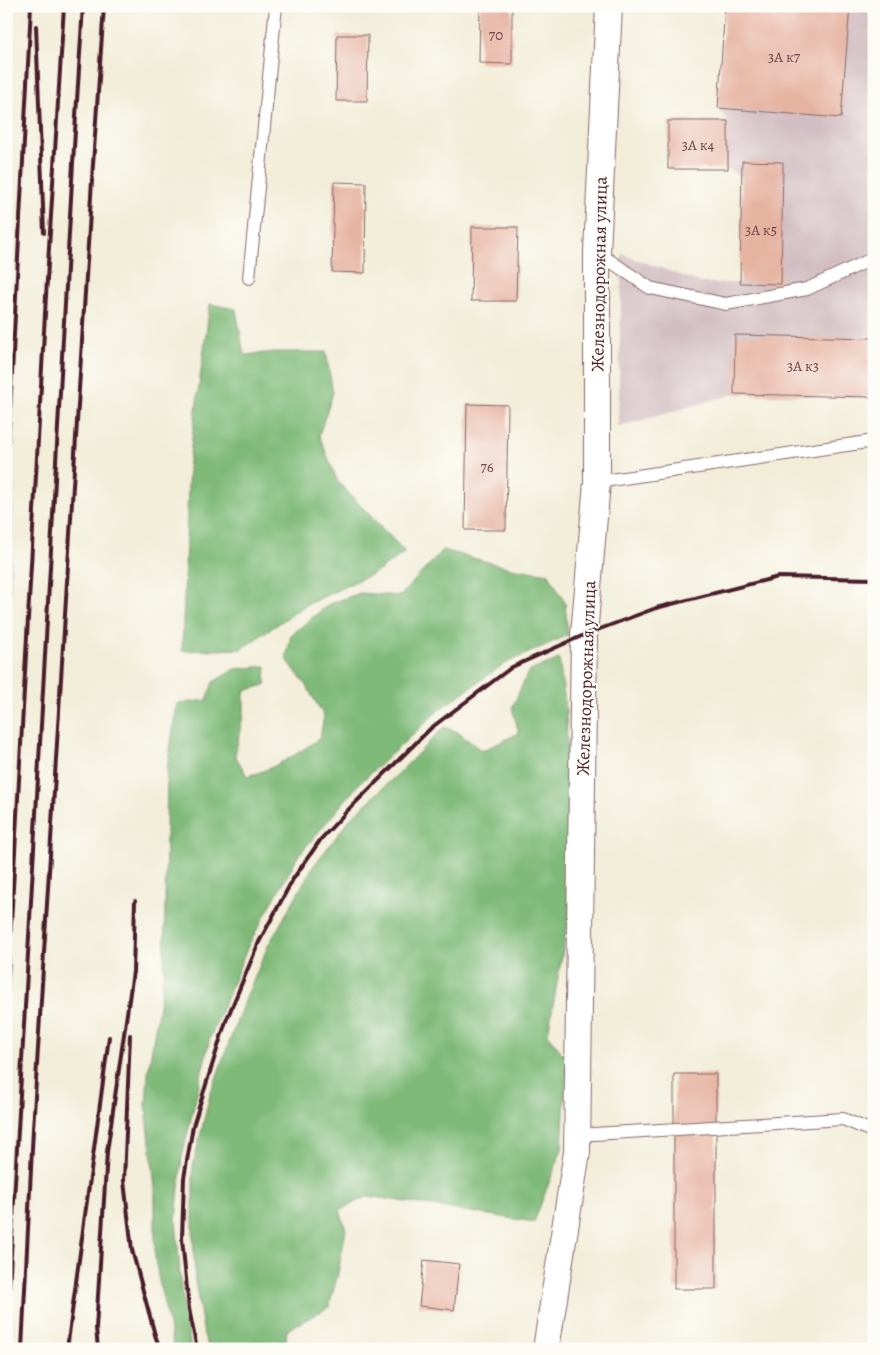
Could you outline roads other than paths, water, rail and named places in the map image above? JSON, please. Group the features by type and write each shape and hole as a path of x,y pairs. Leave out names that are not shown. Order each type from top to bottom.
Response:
{"street":[{"name":"Железнодорожная улица","path":"546,1349 577,1152 584,635 597,482 597,252 609,6"}],"lane":[{"path":"249,278 276,6"},
{"path":"597,252 650,288 726,304 807,289 874,258"},
{"path":"597,482 874,441"},
{"path":"577,1135 843,1119 874,1132"}],"railway":[{"path":"6,489 31,6"},
{"path":"6,1013 64,6"},
{"path":"6,1341 83,6"},
{"path":"22,1349 33,1129 104,6"},
{"path":"36,26 44,233"},
{"path":"197,1349 189,1309 182,1239 184,1178 193,1126 226,1021 259,942 293,879 321,839 431,728 512,667 584,635 656,608 778,577 874,579"},
{"path":"98,1349 96,1328 107,1152 133,972 135,901"},
{"path":"130,1035 124,1181 132,1250 160,1349"},
{"path":"67,1349 109,1037"}]}
